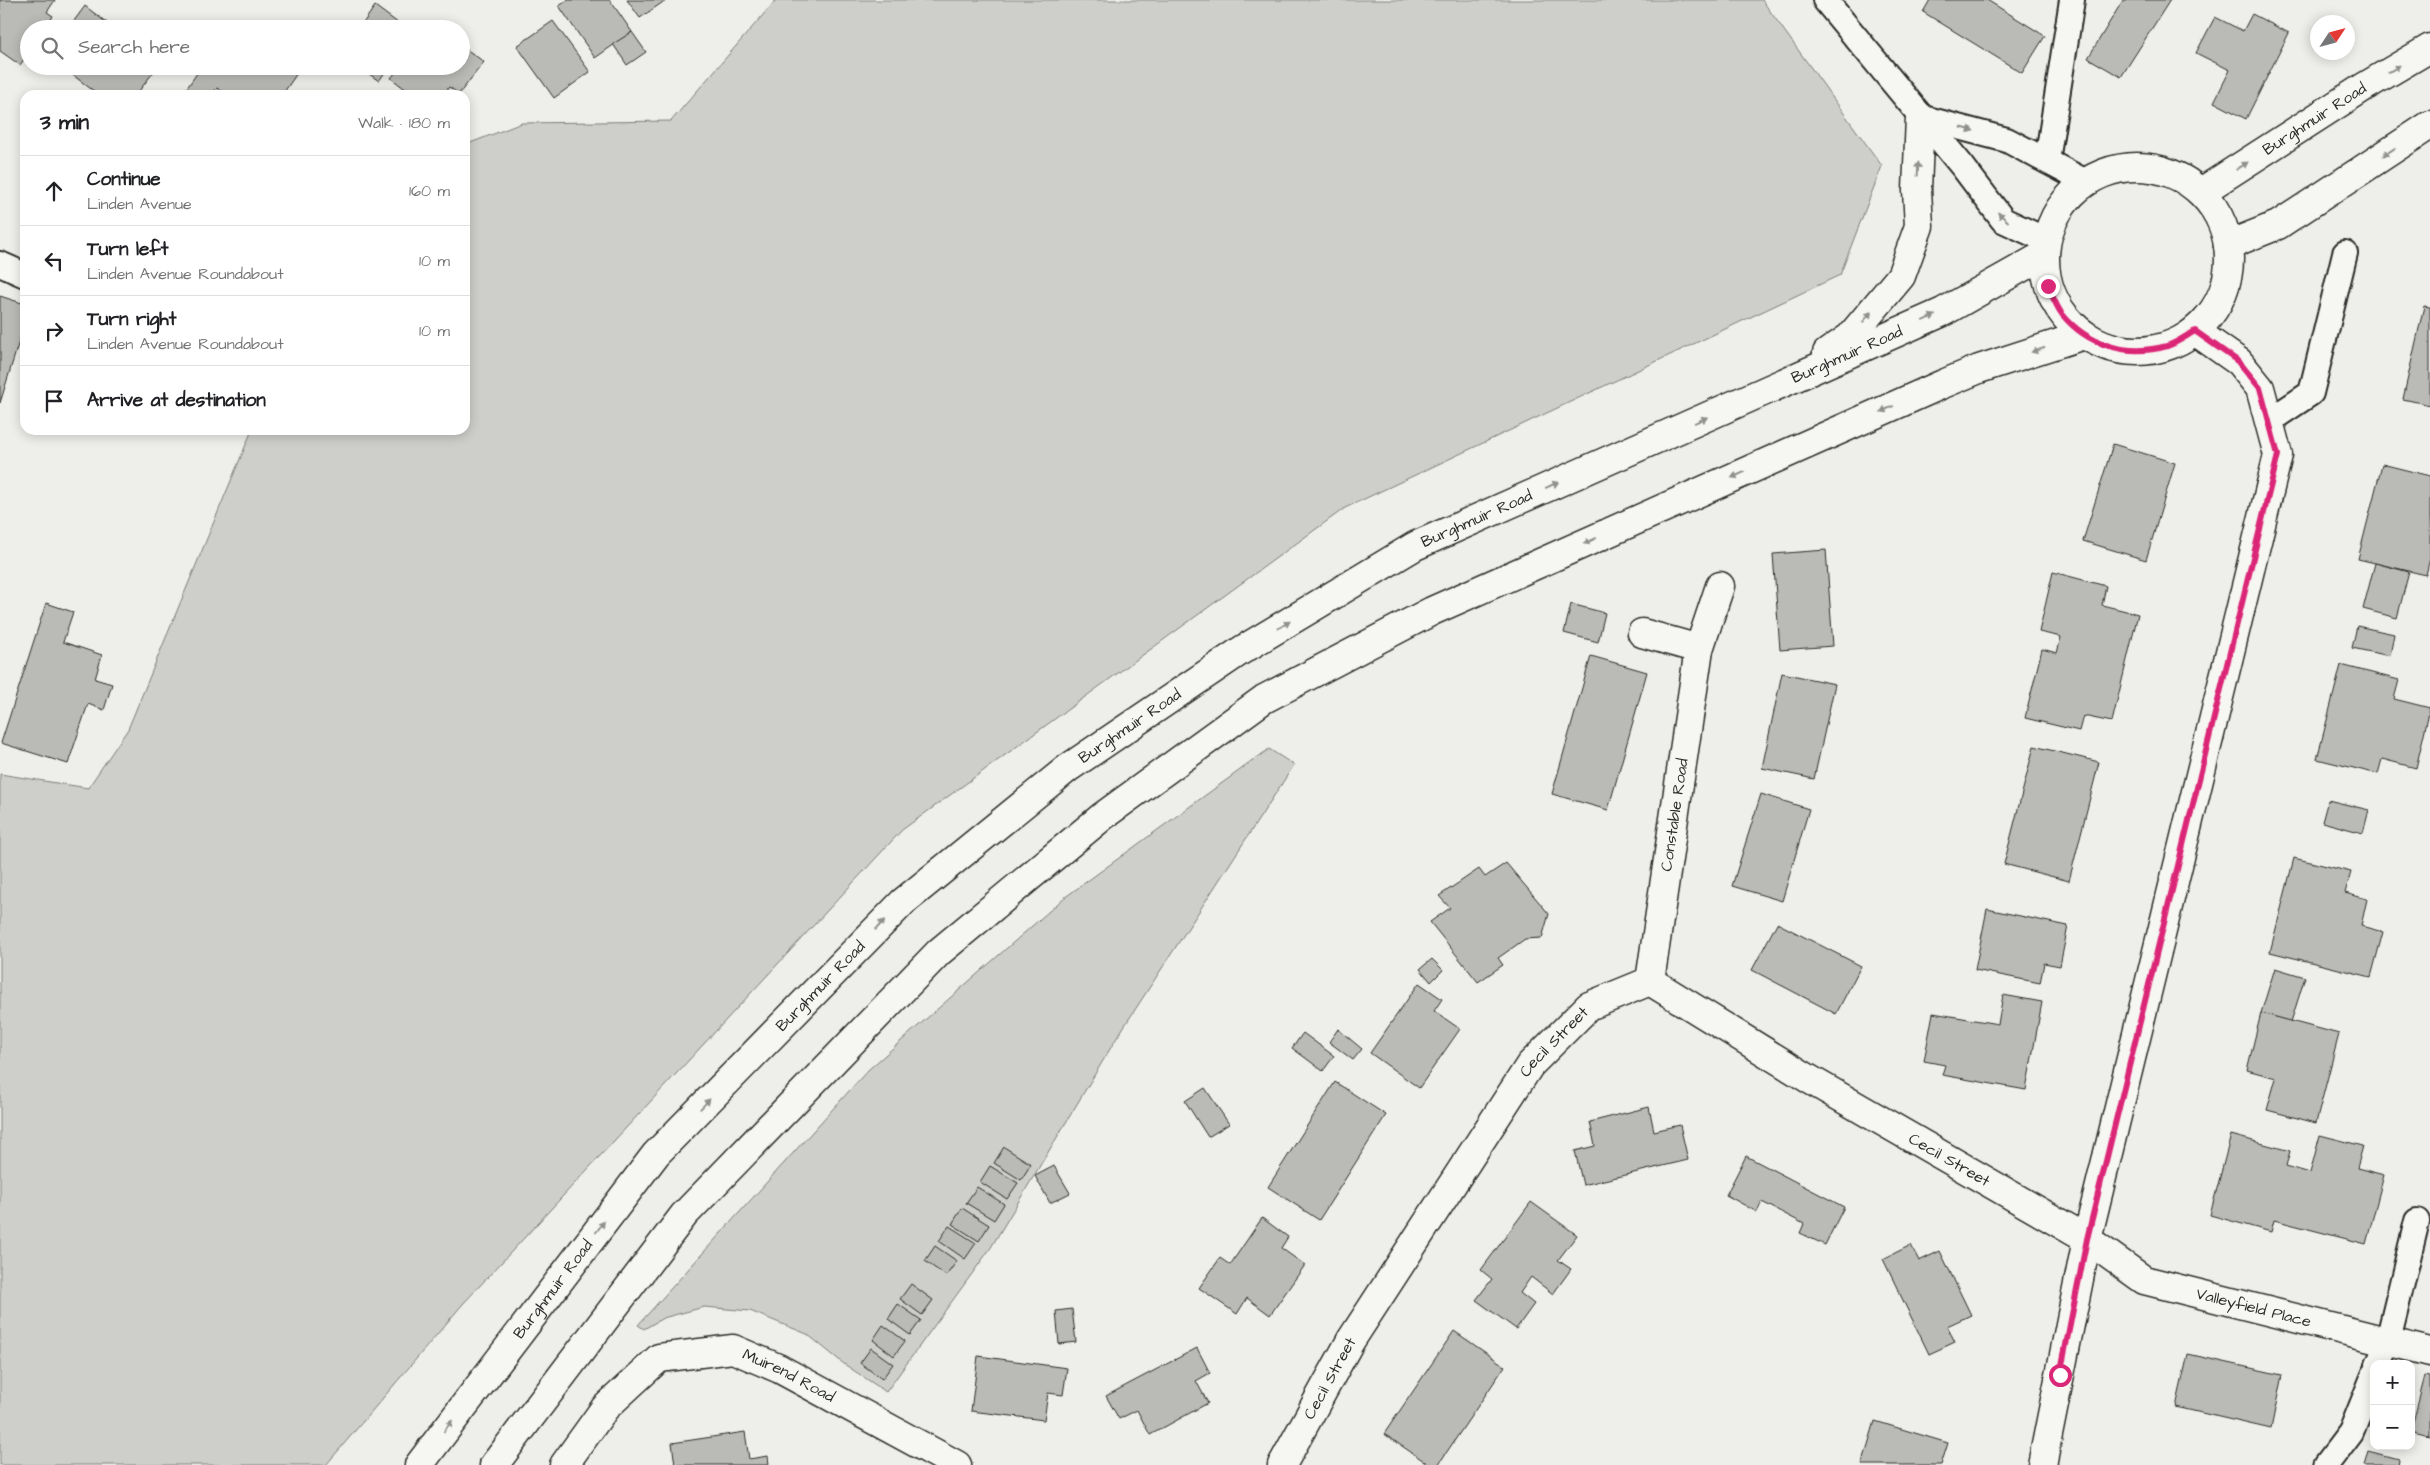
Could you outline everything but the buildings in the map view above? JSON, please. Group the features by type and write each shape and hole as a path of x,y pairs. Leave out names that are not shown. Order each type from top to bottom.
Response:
{"main road":[{"name":"Burghmuir Road","path":"2201,192 2364,87 2430,48"},
{"path":"1773,388 1850,337 1901,276 1919,226 1917,190 1920,117"},
{"path":"2228,245 2278,225 2430,125"},
{"path":"2123,167 2151,167 2178,176 2201,192 2219,216 2228,245 2228,277 2216,307 2195,331 2169,346 2140,351 2110,348 2084,335 2062,313 2048,286 2045,248 2056,213 2073,191 2086,182 2096,175 2123,167"},
{"name":"Burghmuir Road","path":"419,1465 656,1154 903,902 1068,768 1242,650 1415,546 1943,312 2045,248"},
{"path":"2042,1465 2087,1239 2278,455 2260,388 2239,362 2195,331"},
{"path":"494,1465 684,1215 939,952 1103,816 1264,699 1432,612 1979,368 2084,335"},
{"name":"Constable Road","path":"1650,981 1700,649 1720,586"},
{"path":"1642,632 1700,649"},
{"name":"Cecil Street","path":"1282,1465 1351,1340 1530,1065 1589,1006 1650,981 1809,1079 2087,1239"},
{"name":"Valleyfield Place","path":"2087,1239 2144,1280 2383,1352 2430,1352"},
{"name":"Muirend Road","path":"564,1465 606,1408 659,1358 733,1349 780,1369 957,1465"}],"lane":[{"path":"1825,0 1920,117 1963,166 2003,220 2045,248"},
{"path":"2047,161 2072,0"},
{"path":"1920,117 2007,140 2086,182"},
{"path":"2269,421 2311,393 2345,253"},
{"path":"0,264 20,273"},
{"path":"2383,1352 2416,1220"},
{"path":"2326,1465 2351,1432 2370,1385"}],"shaded area":[{"path":"776,0 1762,0 1882,166 1840,275 1345,508 902,830 462,1305 326,1465 0,1465 0,774 88,788 128,729 250,435 470,435 470,143 522,123 671,121"},
{"path":"1269,749 1294,765 1116,1039 990,1249 886,1392 844,1364 807,1334 750,1311 704,1307 663,1318 644,1329 638,1325 868,1070 1064,898"}],"route":[{"path":"2048,286 2062,313 2084,335 2110,348 2140,351 2169,346 2195,331 2239,362 2260,388 2278,455 2087,1239 2060,1375"}]}
